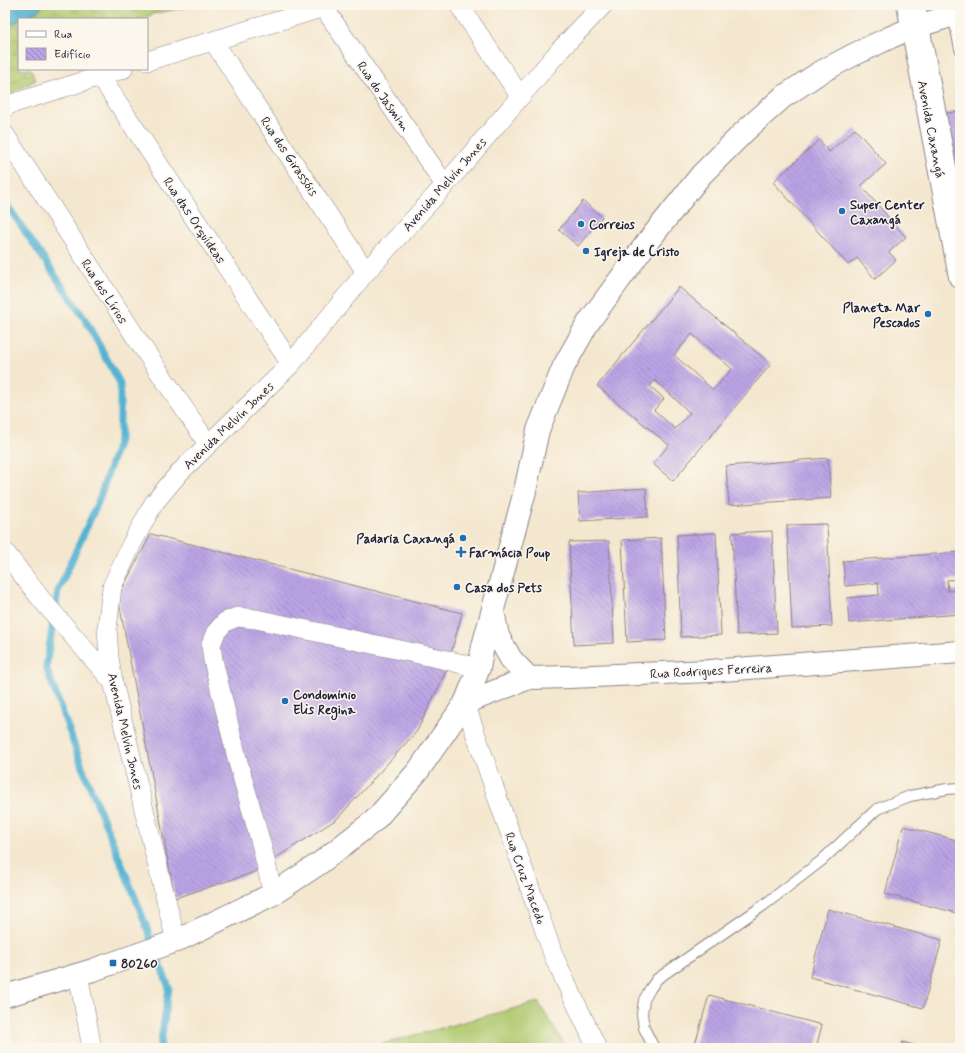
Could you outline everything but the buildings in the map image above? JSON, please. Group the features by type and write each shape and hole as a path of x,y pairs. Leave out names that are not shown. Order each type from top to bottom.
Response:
{"main road":[{"name":"Avenida Caxangá","path":"908,5 918,19 960,277"},
{"path":"5,996 93,970 173,942 273,894 320,863 375,820 418,771 466,702 478,668 492,610 525,491 538,430 564,366 588,323 645,245 701,174 746,130 783,97 819,73 891,37 918,19 955,11"},
{"path":"492,610 498,636 511,659 529,678"},
{"name":"Rua Rodrigues Ferreira","path":"466,702 529,678 709,671 960,652"}],"street":[{"path":"459,5 520,96"},
{"name":"Avenida Melvin Jones","path":"173,942 113,682 109,657 107,629 112,587 130,544 154,503 179,473 291,364 366,272 445,185 560,50 603,5"},
{"path":"148,61 327,6"},
{"name":"Rua do Jasmim","path":"327,6 445,185"},
{"name":"Rua dos Girassóis","path":"213,41 366,272"},
{"path":"5,108 8,105 120,70"},
{"name":"Rua das Orquídeas","path":"100,76 291,364"},
{"name":"Rua dos Lírios","path":"5,135 139,342 208,444"},
{"path":"5,552 41,599 113,682"},
{"path":"273,894 213,660 211,644 216,632 225,622 238,617 256,619 478,668"},
{"name":"Rua Cruz Macedo","path":"466,702 500,805 554,957 598,1048"},
{"path":"78,974 92,1048"}],"lane":[{"path":"955,11 960,49"},
{"path":"918,19 960,213"},
{"path":"654,1048 644,1028 642,1014 644,1000 657,979 764,905 821,861 878,809 910,796 960,788"}],"green space":[{"path":"44,5 198,5 153,14 145,18 94,18 93,16 88,18 26,18"},
{"path":"18,21 18,70 31,70 36,80 5,96 5,26"},
{"path":"538,1002 567,1048 367,1048"}],"water":[{"path":"5,5 44,5 30,16 25,18 18,18 18,21 5,26"}],"waterway":[{"path":"5,202 86,321 120,383 120,437 99,500 58,591 46,667 83,769 139,907 169,988 160,1048"}],"place":[{"name":"Super Center Caxangá","path":"842,211"},
{"name":"Correios","path":"581,224"},
{"name":"Igreja de Cristo","path":"586,251"},
{"name":"Planeta Mar Pescados","path":"928,314"},
{"name":"Padaria Caxangá","path":"463,538"},
{"name":"Farmácia Poup","path":"461,552"},
{"name":"Casa dos Pets","path":"457,587"},
{"name":"Condominio Elis Regina","path":"285,701"},
{"name":"80260","path":"113,963"}]}
